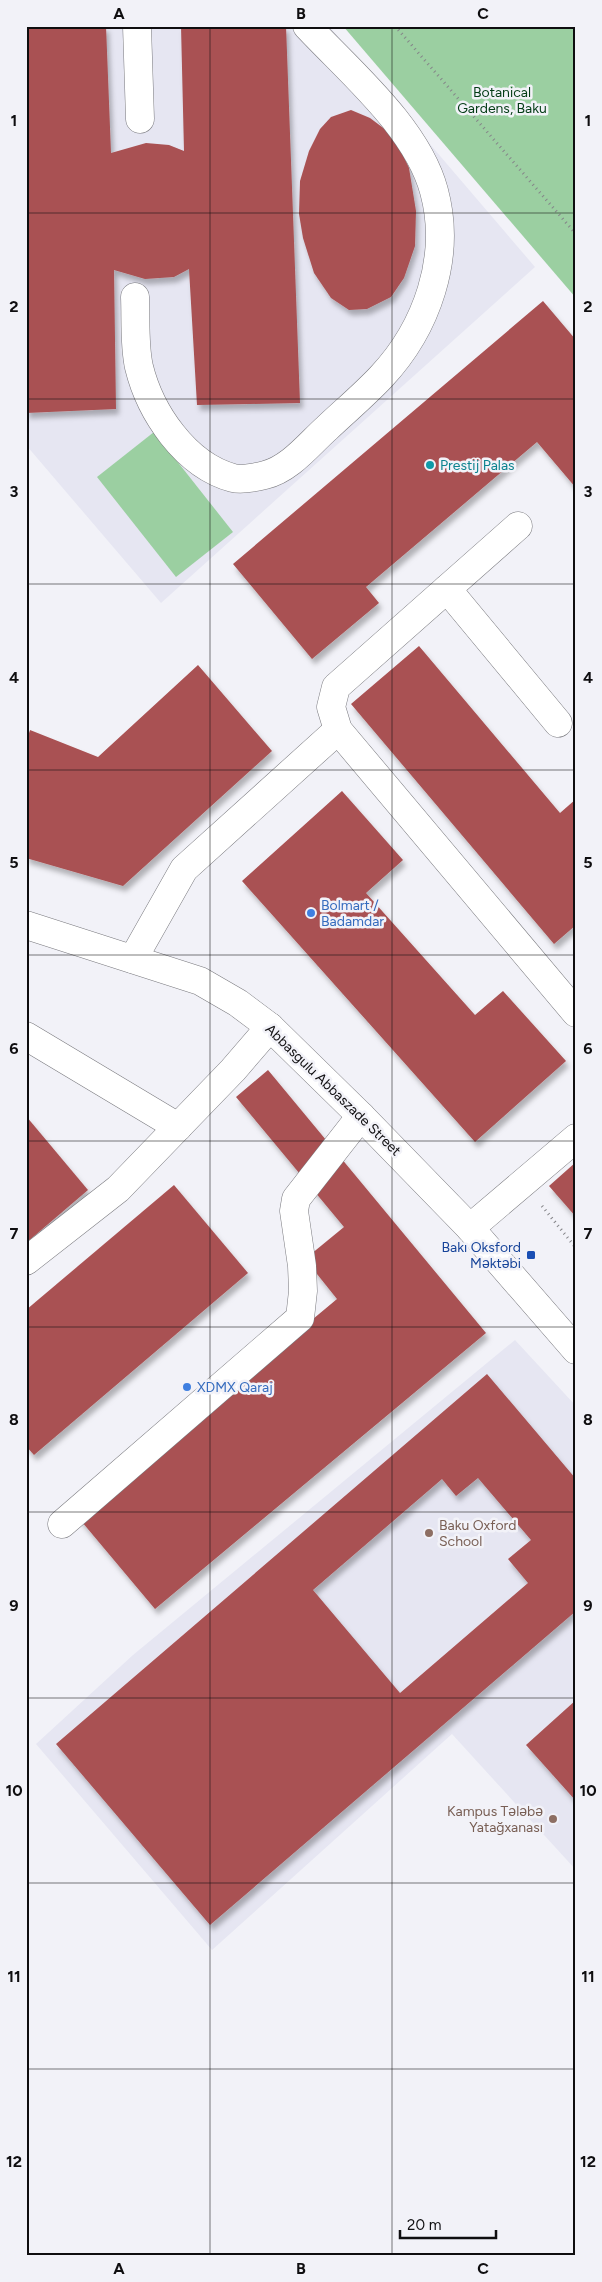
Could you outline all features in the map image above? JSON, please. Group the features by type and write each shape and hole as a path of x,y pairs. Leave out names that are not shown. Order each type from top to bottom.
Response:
{"street":[{"path":"137,26 140,119"},
{"path":"135,296 138,364 148,396 184,448 205,467 235,479 267,475 289,463 382,376 419,324 438,270 440,232 431,182 420,154 406,131 307,26"},
{"path":"518,526 336,687 332,707 338,730 576,1013"},
{"path":"447,589 558,723"},
{"path":"133,959 184,869 338,730"},
{"name":"Abbasgulu Abbaszade Street","path":"26,925 200,981 238,1003 270,1027 361,1116 470,1228 576,1350"},
{"path":"26,1262 118,1189 233,1070 270,1027"},
{"path":"26,1036 178,1127"},
{"path":"62,1524 300,1318 303,1291 302,1266 294,1211 296,1199 361,1116"},
{"path":"470,1228 576,1138"}],"path":[{"path":"395,26 576,234"},
{"path":"523,1182 576,1248"}],"shaded area":[{"path":"26,26 329,26 535,267 161,603 26,445"},
{"name":"Baku Oxford School","path":"515,1340 576,1406 576,1870 452,1734 212,1950 36,1744 133,1655"}],"green space":[{"name":"Botanical Gardens, Baku","path":"343,26 576,26 576,298"},
{"path":"154,432 233,532 176,577 97,477"}],"building":[{"path":"26,26 106,26 111,153 146,143 169,145 184,151 181,26 286,26 300,403 197,405 189,269 174,277 145,279 114,270 116,409 26,413"},
{"path":"351,110 370,118 394,136 409,168 416,211 415,246 404,278 391,297 367,309 349,310 331,298 314,273 303,238 299,214 300,181 309,151 320,129 331,117"},
{"name":"Prestij Palas","path":"543,301 576,340 576,488 537,442 366,587 379,603 312,659 233,564"},
{"path":"419,646 560,813 576,799 576,925 554,944 351,704"},
{"path":"198,665 272,751 123,886 26,858 26,742 30,730 98,757"},
{"path":"342,791 403,860 366,893 475,1015 503,991 566,1061 475,1142 242,881"},
{"path":"268,1070 486,1333 155,1609 77,1516 337,1299 305,1259 344,1227 236,1097"},
{"path":"26,1116 88,1190 26,1243"},
{"path":"576,1162 576,1217 549,1186"},
{"path":"174,1185 248,1273 34,1455 26,1446 26,1310"},
{"name":"Baku Oxford School","path":"487,1374 576,1479 576,1611 210,1925 56,1744","holes":["478,1478 531,1540 508,1559 528,1583 400,1693 313,1590 442,1479 456,1496"]},
{"path":"576,1700 576,1801 526,1745"}],"place":[{"name":"Prestij Palas","path":"430,465"},
{"name":"Bolmart / Badamdar","path":"311,913"},
{"name":"Bakı Oksford Məktəbi","path":"531,1255"},
{"name":"XDMX Qaraj","path":"187,1387"},
{"name":"Baku Oxford School","path":"429,1533"},
{"name":"Kampus Tələbə Yatağxanası","path":"553,1819"}]}
